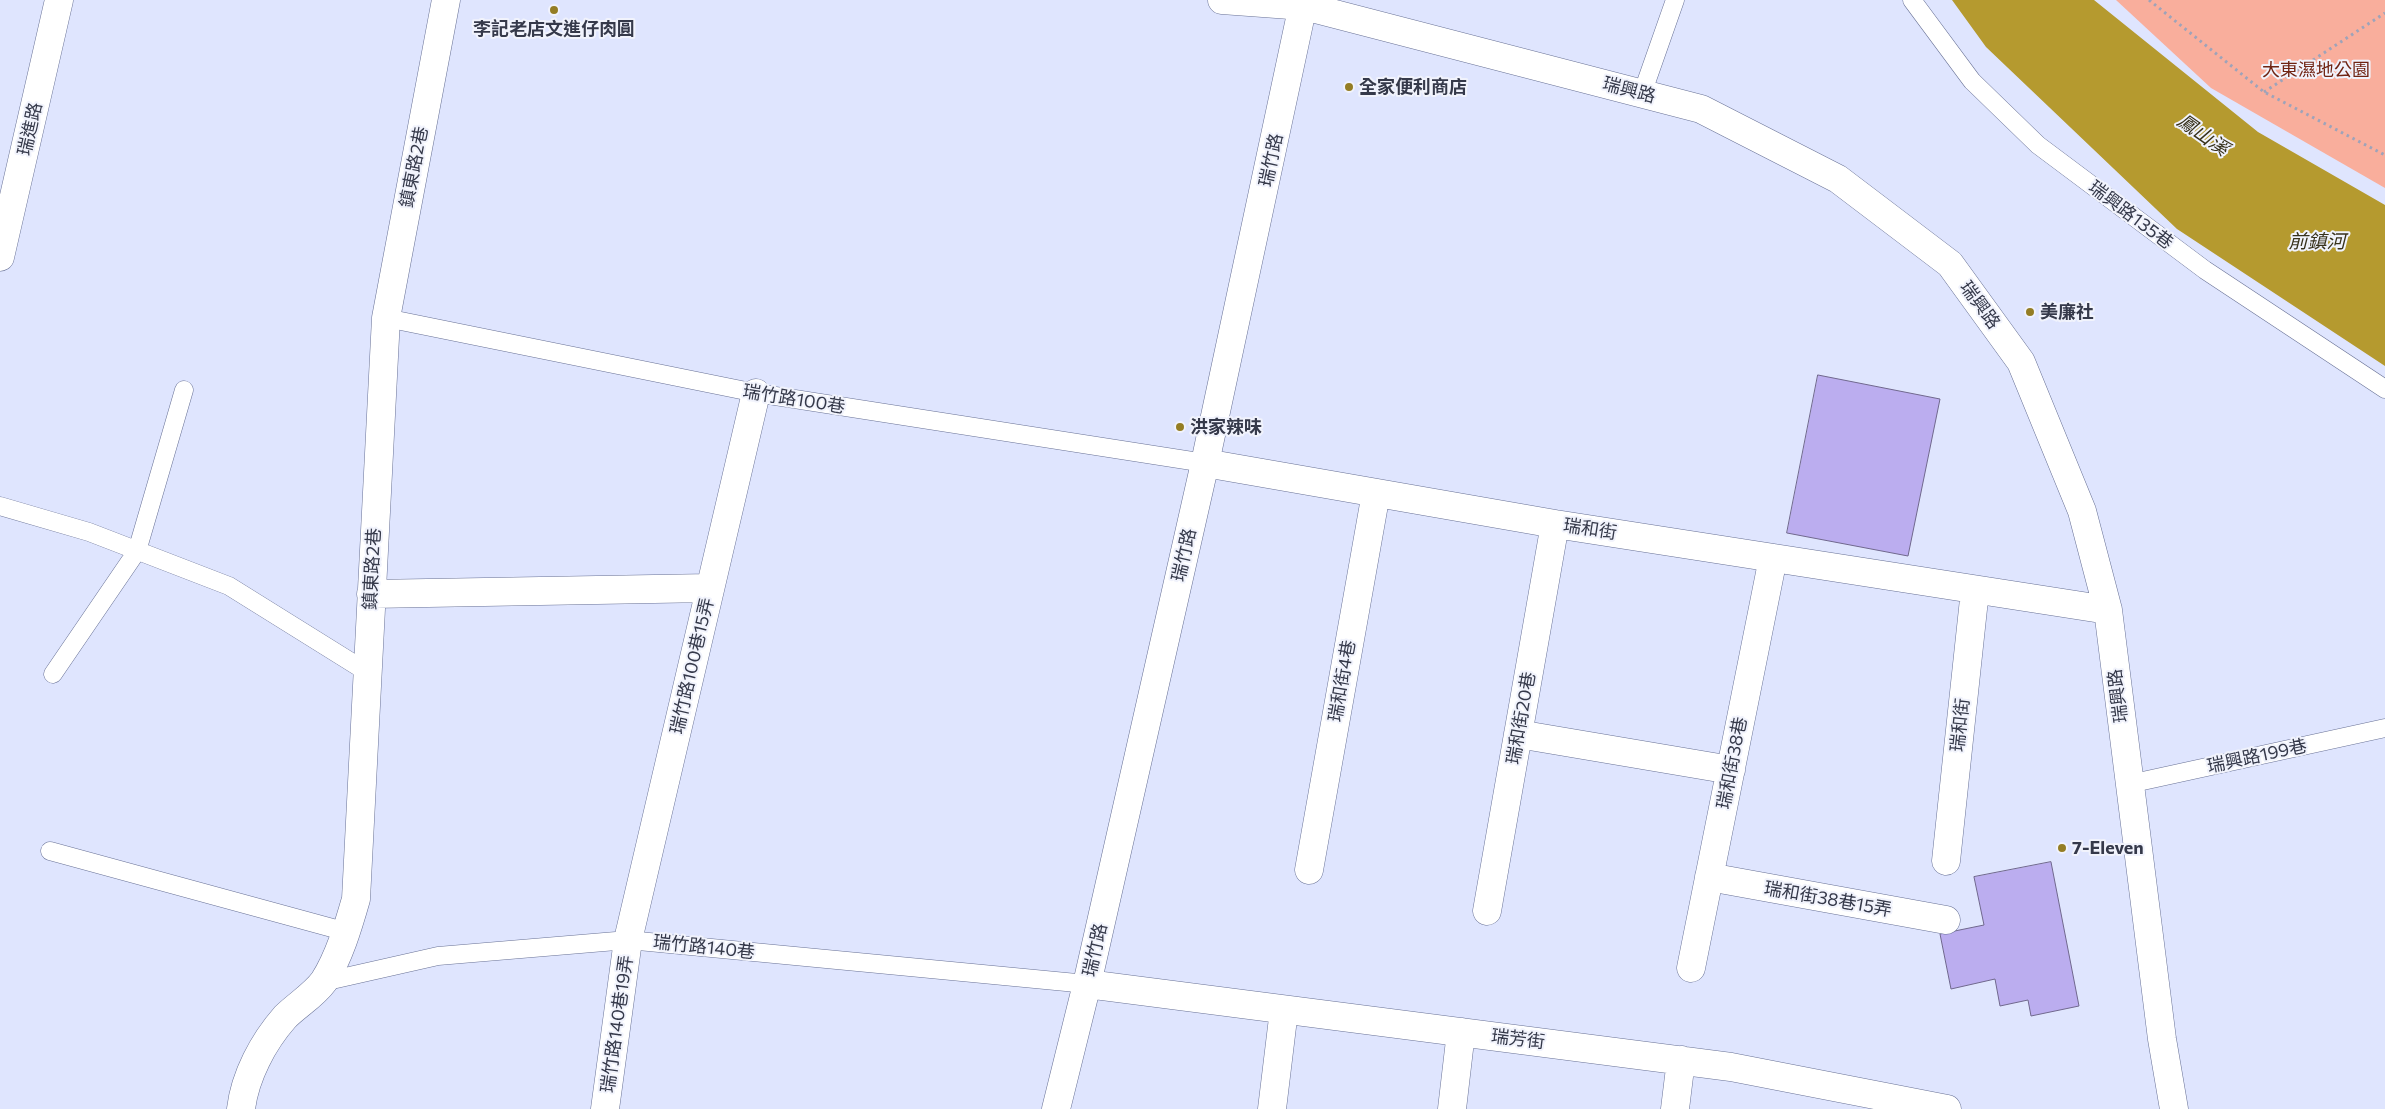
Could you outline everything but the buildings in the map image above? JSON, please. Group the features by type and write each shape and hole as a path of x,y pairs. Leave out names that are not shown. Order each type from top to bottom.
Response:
{"street":[{"name":"瑞進路","path":"0,257 59,0"},
{"name":"鎮東路2巷","path":"241,1109 242,1099 256,1058 284,1018 323,982 347,932 356,899 386,318 446,0"},
{"name":"瑞興路","path":"1222,0 1304,3 1701,109 1838,179 1950,264 2021,362 2082,511 2108,610 2162,1039 2174,1109"},
{"name":"瑞竹路","path":"1056,1109 1087,984 1205,463 1304,3"},
{"name":"瑞竹路100巷15弄","path":"628,940 756,393"},
{"name":"瑞和街","path":"1205,463 1555,524 2108,610"},
{"name":"瑞和街4巷","path":"1308,870 1376,493"},
{"name":"瑞和街20巷","path":"1487,911 1555,524"},
{"name":"瑞和街38巷","path":"1691,968 1773,558"},
{"path":"371,594 710,588"},
{"name":"瑞和街","path":"1946,861 1975,590"},
{"path":"1518,734 1731,770"},
{"name":"瑞和街38巷15弄","path":"1709,877 1946,920"},
{"name":"瑞竹路140巷19弄","path":"605,1109 628,940"},
{"name":"瑞芳街","path":"1087,984 1731,1067 1933,1108"},
{"path":"1272,1109 1284,1010"},
{"path":"1452,1109 1461,1032"},
{"path":"1675,1109 1681,1060"}],"lane":[{"path":"1642,94 1675,0"},
{"name":"瑞興路135巷","path":"1912,0 1972,81 2038,145 2205,270 2385,389"},
{"name":"瑞竹路100巷","path":"386,318 756,393 1205,463"},
{"path":"52,674 137,551 184,390"},
{"path":"0,506 88,532 229,586 367,672"},
{"name":"瑞興路199巷","path":"2129,784 2385,728"},
{"path":"50,850 347,932"},
{"name":"瑞竹路140巷","path":"323,982 438,956 628,940 1087,984"}],"path":[{"path":"2149,0 2264,92 2385,155"},
{"path":"2264,92 2385,13"}],"green space":[{"name":"大東濕地公園","path":"2116,0 2385,0 2385,188 2211,88"}],"water":[{"name":"前鎮河","path":"1952,0 2094,0 2258,132 2385,205 2385,366 2177,229 1986,47"}],"place":[{"name":"李記老店文進仔肉圓","path":"554,10"},
{"name":"全家便利商店","path":"1349,87"},
{"name":"美廉社","path":"2030,312"},
{"name":"洪家辣味","path":"1180,427"},
{"name":"7-Eleven","path":"2062,848"}],"water label":[{"name":"鳳山溪","path":"2203,135"}]}
